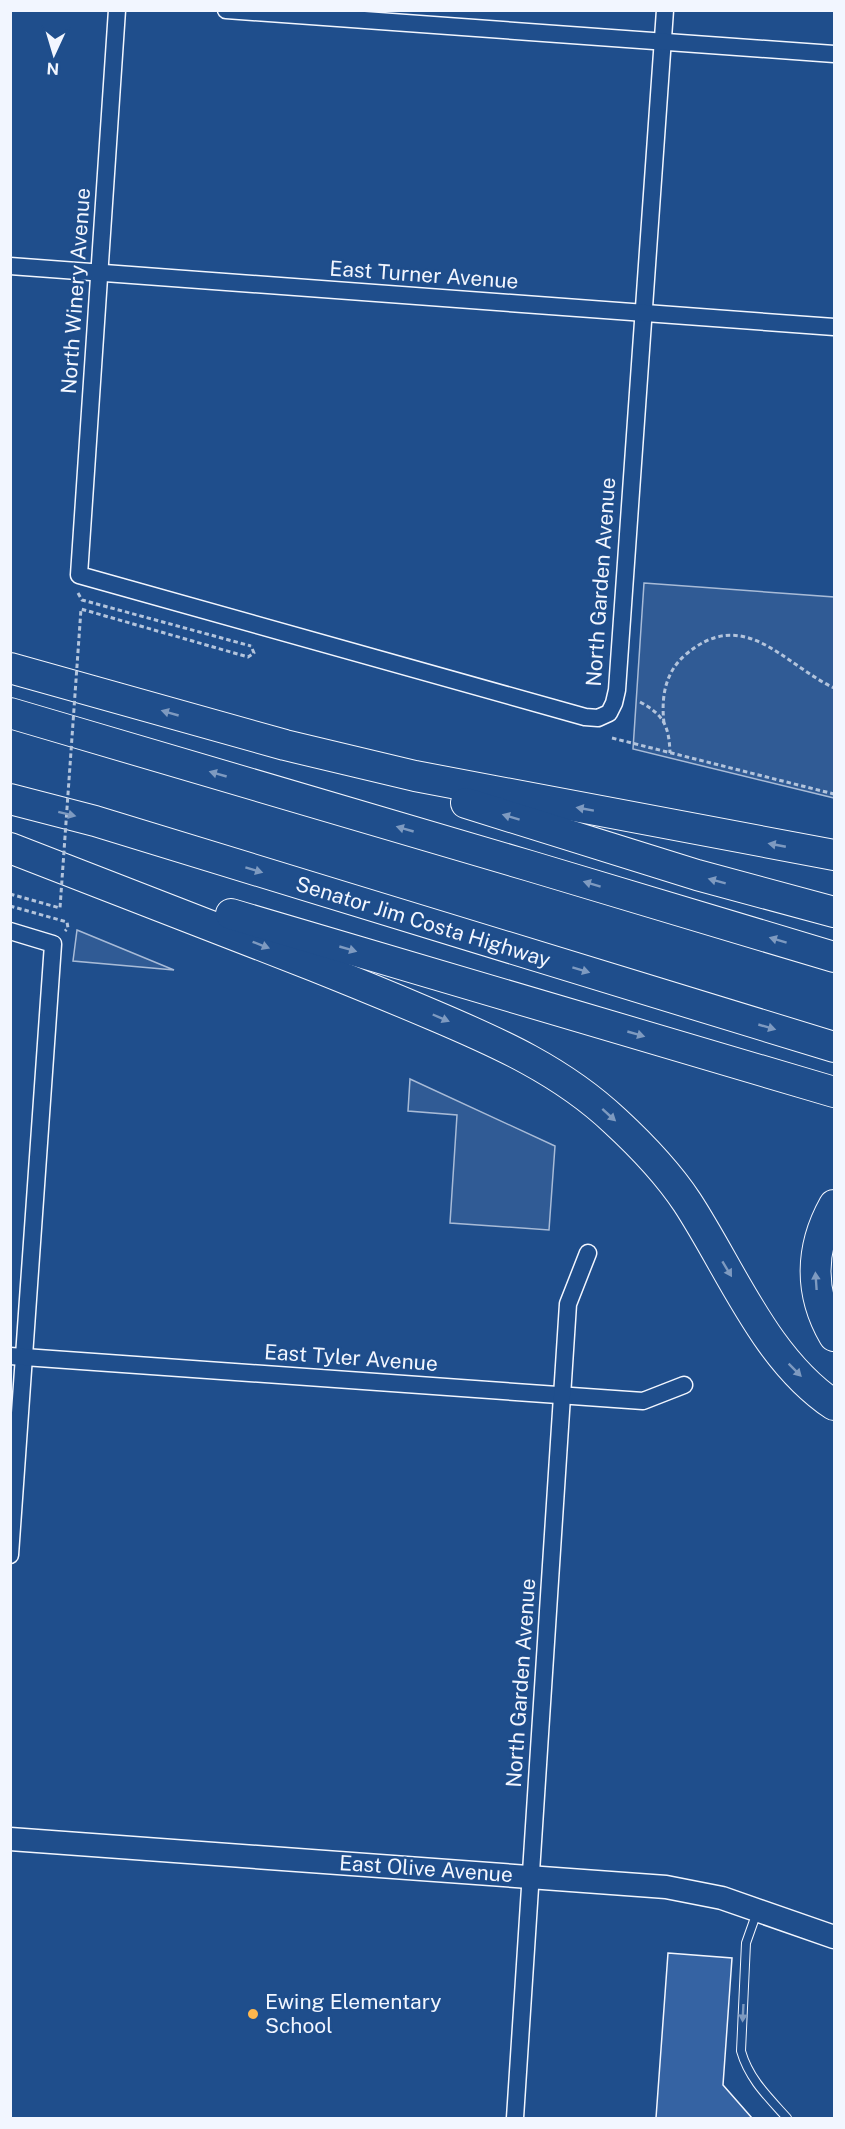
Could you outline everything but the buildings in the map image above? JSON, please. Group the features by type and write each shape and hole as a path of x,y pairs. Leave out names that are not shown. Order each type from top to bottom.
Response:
{"highway":[{"path":"10,668 285,745 697,875 834,912"},
{"path":"10,713 834,957"},
{"path":"285,745 415,776 834,855"},
{"name":"Senator Jim Costa Highway","path":"10,799 95,821 834,1047"},
{"path":"10,847 834,1092"},
{"path":"10,847 362,986 485,1037 552,1071 596,1103 656,1163 686,1200 763,1329 785,1360 834,1405"},
{"path":"834,1205 818,1243 815,1282 823,1315 834,1336"}],"main road":[{"name":"East Olive Avenue","path":"10,1839 666,1887 722,1898 834,1937"}],"street":[{"name":"North Winery Avenue","path":"79,575 117,10"},
{"path":"226,10 834,54"},
{"name":"North Garden Avenue","path":"79,575 585,717 598,718 609,714 617,690 665,10"},
{"name":"East Turner Avenue","path":"10,266 834,327"},
{"path":"10,931 53,944 18,1357 10,1554"},
{"name":"North Garden Avenue","path":"514,2118 532,1877 568,1304 588,1253"},
{"name":"East Tyler Avenue","path":"18,1357 644,1401 684,1385"}],"lane":[{"path":"758,1909 746,1943 741,2051 753,2080 787,2118"}],"path":[{"path":"10,894 60,908 81,609 248,657 254,653 251,646 82,600 78,594 79,575"},
{"path":"664,723 664,695 673,668 696,646 721,636 747,636 760,641 776,649 808,674 834,688"},
{"path":"640,702 661,717 669,740 670,753"},
{"path":"612,738 834,794"},
{"path":"10,906 67,922 68,928 53,944"}],"shaded area":[{"path":"644,583 834,597 834,798 633,749"},
{"path":"77,930 174,970 73,961"},
{"path":"410,1079 555,1146 549,1230 450,1223 457,1115 408,1111"}],"place":[{"name":"Ewing Elementary School","path":"253,2014"}]}
